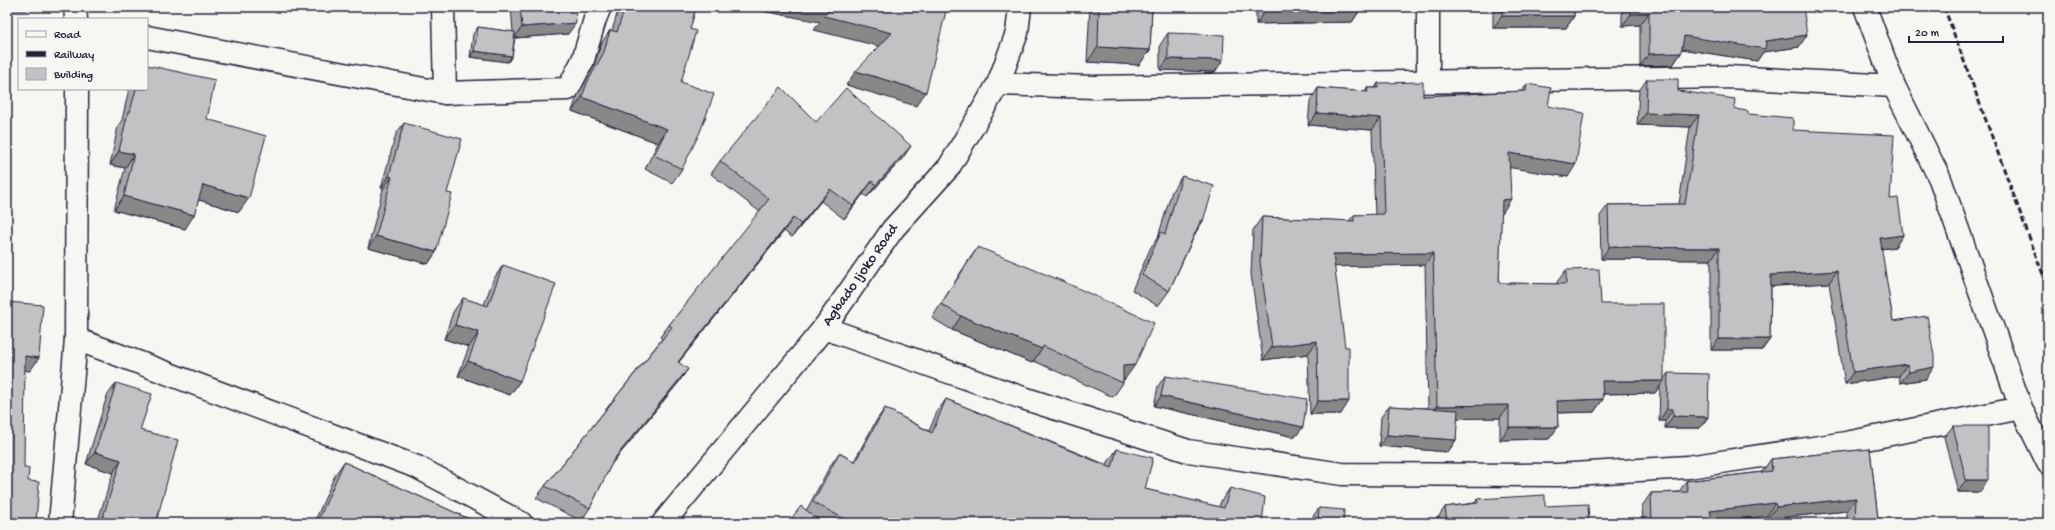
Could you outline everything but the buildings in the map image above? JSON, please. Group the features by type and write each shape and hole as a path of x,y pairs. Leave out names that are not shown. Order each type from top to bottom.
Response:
{"street":[{"path":"75,7 76,18"},
{"path":"444,7 445,92"},
{"path":"148,37 445,92 568,88 583,60 600,7"},
{"name":"Agbado Ijoko Road","path":"663,523 824,328 894,229 949,167 998,84 1018,33 1020,7"},
{"path":"1428,7 1428,81"},
{"path":"1865,7 1894,86 1940,179 2021,408 2048,463"},
{"path":"998,84 1110,87 1728,77 1894,86"},
{"path":"60,523 76,339 77,90"},
{"path":"824,328 1020,397 1188,451 1342,474 1557,475 1688,467 1846,443 2021,408"},
{"path":"76,339 417,467 521,523"}],"railway":[{"path":"1944,7 2048,288"}]}
